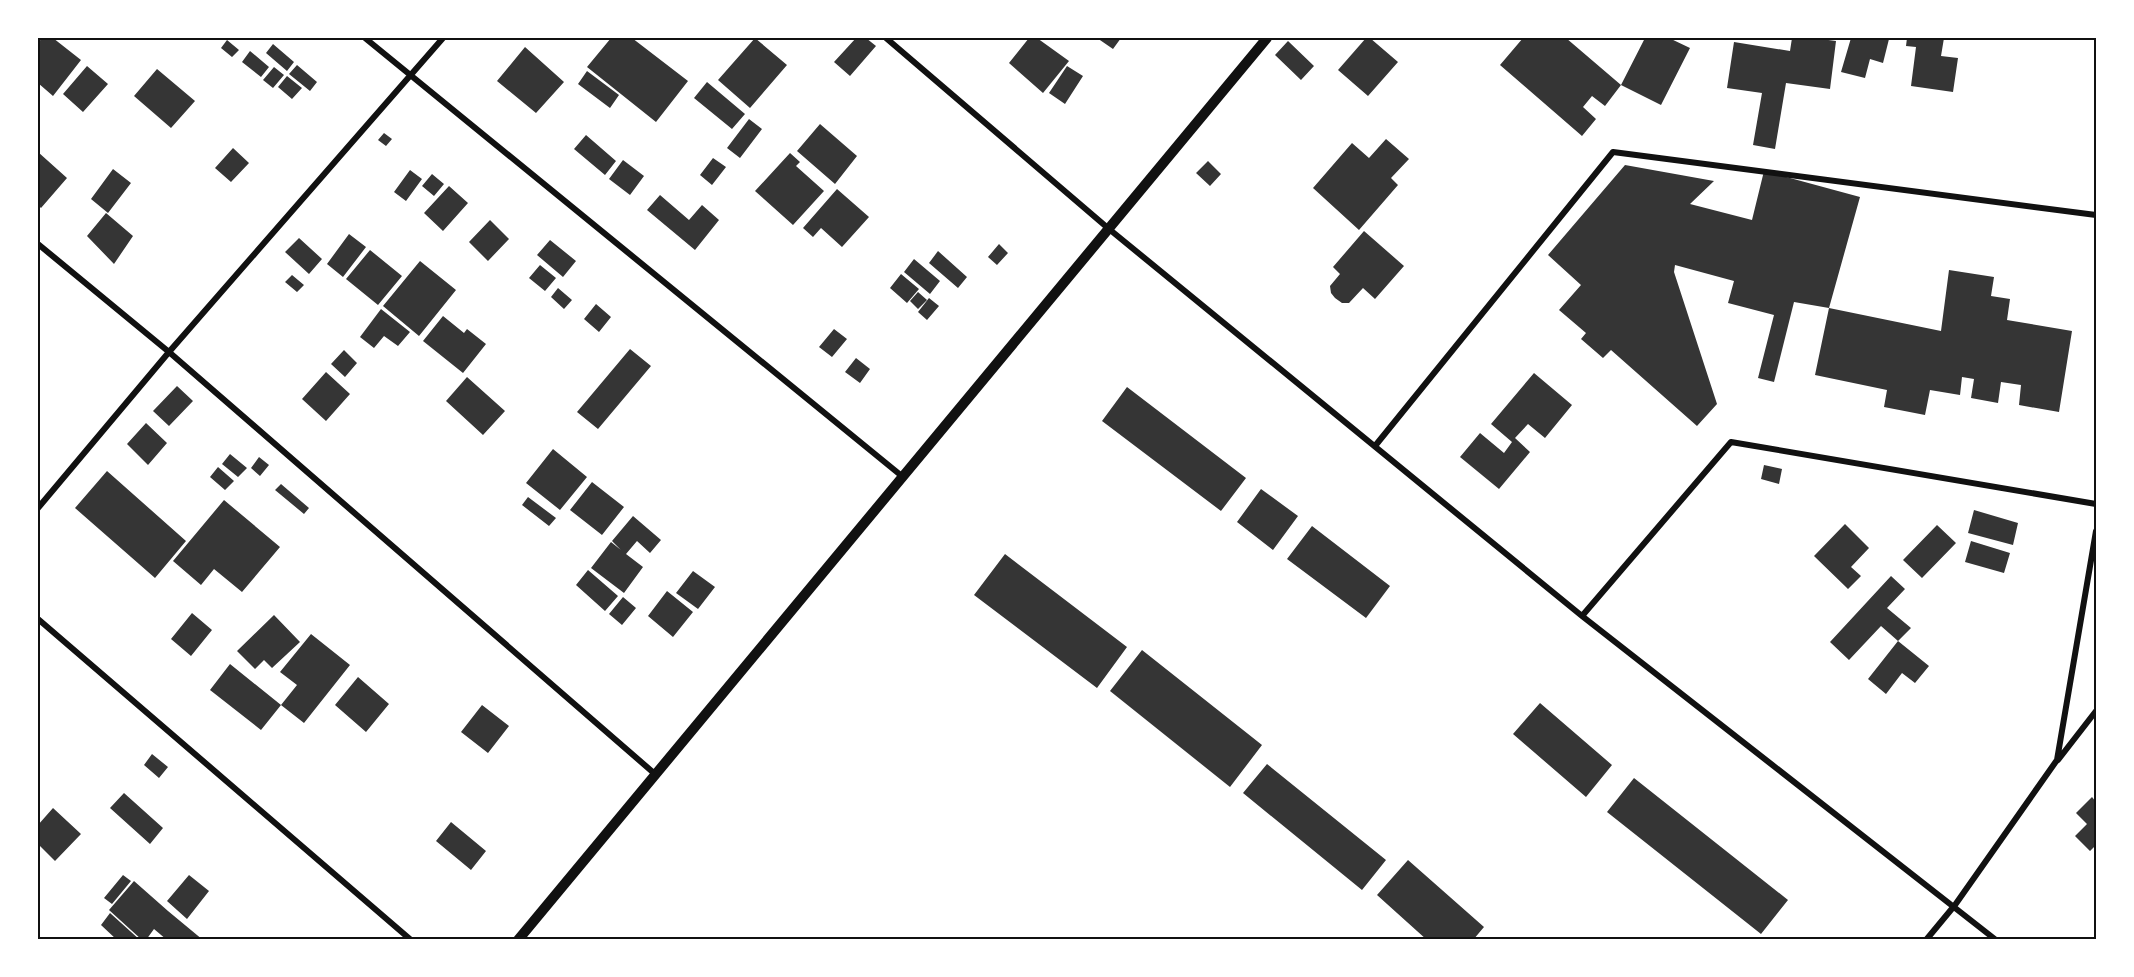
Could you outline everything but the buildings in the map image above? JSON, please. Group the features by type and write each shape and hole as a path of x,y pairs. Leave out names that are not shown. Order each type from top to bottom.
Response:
{"street":[{"path":"365,38 903,477"},
{"path":"38,508 169,352 442,38"},
{"path":"886,38 1109,229 1582,616 1996,939"},
{"path":"518,939 1267,38"},
{"path":"1375,446 1613,152 2097,215"},
{"path":"38,244 169,352 656,774"},
{"path":"1582,616 1731,442 2097,504"},
{"path":"2057,760 2097,531"},
{"path":"38,619 411,939"},
{"path":"1926,939 1955,905 2057,760 2097,711"}]}
